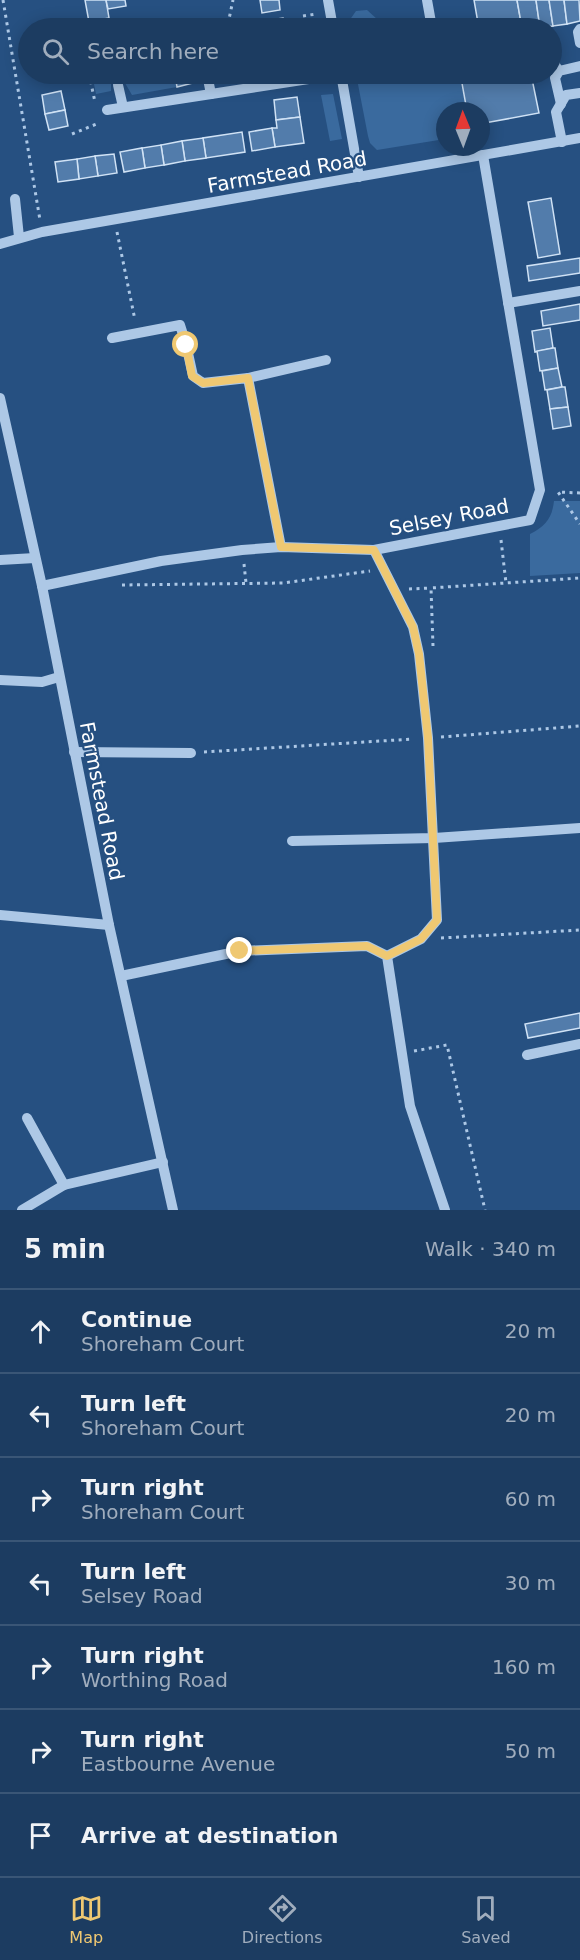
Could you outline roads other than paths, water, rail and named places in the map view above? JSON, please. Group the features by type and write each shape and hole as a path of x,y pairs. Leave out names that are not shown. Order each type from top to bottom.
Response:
{"street":[{"path":"331,0 332,18"},
{"path":"427,0 430,18"},
{"path":"580,29 578,32 580,43"},
{"path":"562,70 580,66"},
{"path":"209,84 211,94"},
{"path":"102,111 276,84"},
{"path":"343,84 359,177"},
{"path":"556,84 561,104"},
{"path":"118,85 123,108"},
{"path":"562,142 556,112 566,95 580,93"},
{"name":"Farmstead Road","path":"490,153 580,138"},
{"name":"Farmstead Road","path":"0,244 42,232 472,156"},
{"name":"Selsey Road","path":"42,586 160,561 281,547 374,550 530,520 540,490 483,156"},
{"path":"15,199 19,237"},
{"path":"508,303 580,291"},
{"path":"112,338 180,325 192,376 203,383 248,378 326,360"},
{"path":"248,378 281,547"},
{"name":"Farmstead Road","path":"0,398 42,586 109,925 173,1210"},
{"path":"374,550 413,627 419,654 428,738 437,920 421,939 387,956"},
{"path":"0,560 35,558"},
{"path":"0,680 42,682 59,677"},
{"path":"74,752 190,753"},
{"path":"292,841 434,838 580,828"},
{"path":"0,915 109,925"},
{"path":"121,976 240,951 367,946 387,956"},
{"path":"387,956 410,1106 445,1210"},
{"path":"528,1055 580,1044"},
{"path":"27,1118 63,1185"},
{"path":"22,1210 63,1185 163,1162"}]}
